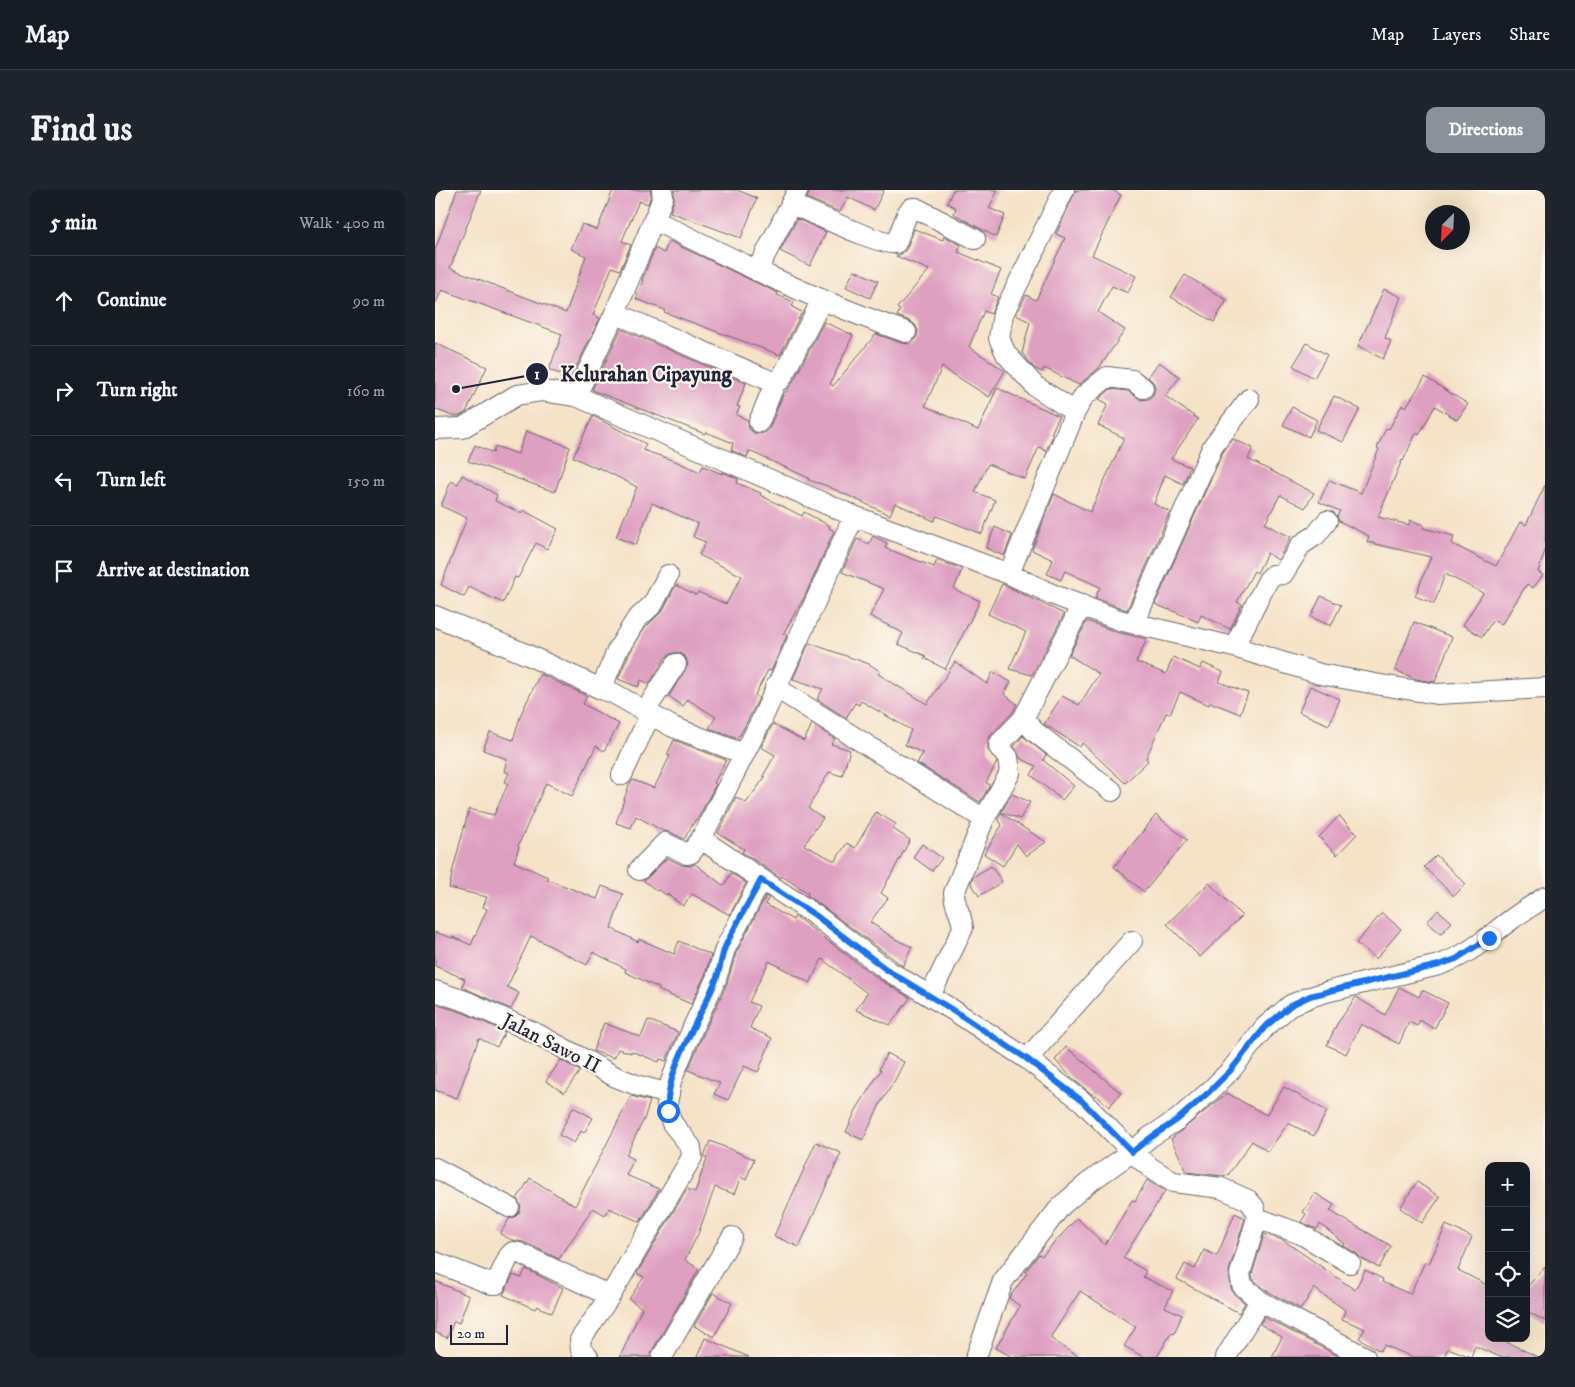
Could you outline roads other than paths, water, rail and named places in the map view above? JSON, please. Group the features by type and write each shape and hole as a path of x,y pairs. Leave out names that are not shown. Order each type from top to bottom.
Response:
{"street":[{"path":"576,396 615,313 654,220 663,196 662,190"},
{"path":"1064,190 1003,314 999,338 1006,354 1035,386 1075,412"},
{"path":"757,271 795,197 865,235 891,244 896,243 908,212 913,208 975,239"},
{"path":"654,220 757,271 822,300 906,332"},
{"path":"759,422 775,383 781,379 822,300"},
{"path":"615,313 775,383"},
{"path":"1009,574 1075,412 1084,396 1107,377 1132,380 1143,388"},
{"path":"435,428 461,428 517,395 542,391 576,396 854,516 1009,574 1054,595 1119,620 1234,647 1319,674 1437,694 1545,688"},
{"path":"1135,623 1213,446 1249,399"},
{"path":"639,870 665,843 687,854 691,853 701,839 762,719 854,516"},
{"path":"1234,647 1268,580 1271,576 1283,574 1301,545 1316,535 1327,521"},
{"path":"601,689 617,651 636,620 653,604 668,575"},
{"path":"930,996 963,928 963,921 956,905 954,892 984,819 1010,773 1009,760 999,747 1000,743 1023,720 1082,605"},
{"path":"435,616 613,693 673,727 744,754"},
{"path":"622,775 648,713 676,664"},
{"path":"775,688 984,819"},
{"path":"1023,720 1112,791"},
{"path":"701,839 822,920 887,970 1027,1059 1082,1101 1132,1152 1151,1168 1173,1182 1221,1188 1248,1200 1254,1207 1257,1218 1240,1274 1242,1285 1260,1301 1365,1357"},
{"path":"588,1357 581,1350 580,1340 610,1296 692,1157 691,1146 672,1123 668,1111 671,1081 716,979 725,949 761,880"},
{"path":"976,1357 1003,1281 1061,1206 1088,1183 1177,1120 1231,1070 1265,1027 1291,1005 1310,996 1439,965 1456,959 1473,949 1512,918 1545,897"},
{"path":"1027,1059 1132,941"},
{"name":"Jalan Sawo II","path":"435,991 468,1002 539,1035 616,1077 639,1086 669,1094"},
{"path":"435,1168 509,1207"},
{"path":"1257,1218 1301,1234 1350,1263"},
{"path":"662,1357 731,1237"},
{"path":"435,1262 491,1284 496,1284 509,1256 513,1252 519,1253 610,1296"},
{"path":"1226,1357 1260,1301"}],"place":[{"name":"Kelurahan Cipayung","path":"456,389"}]}
